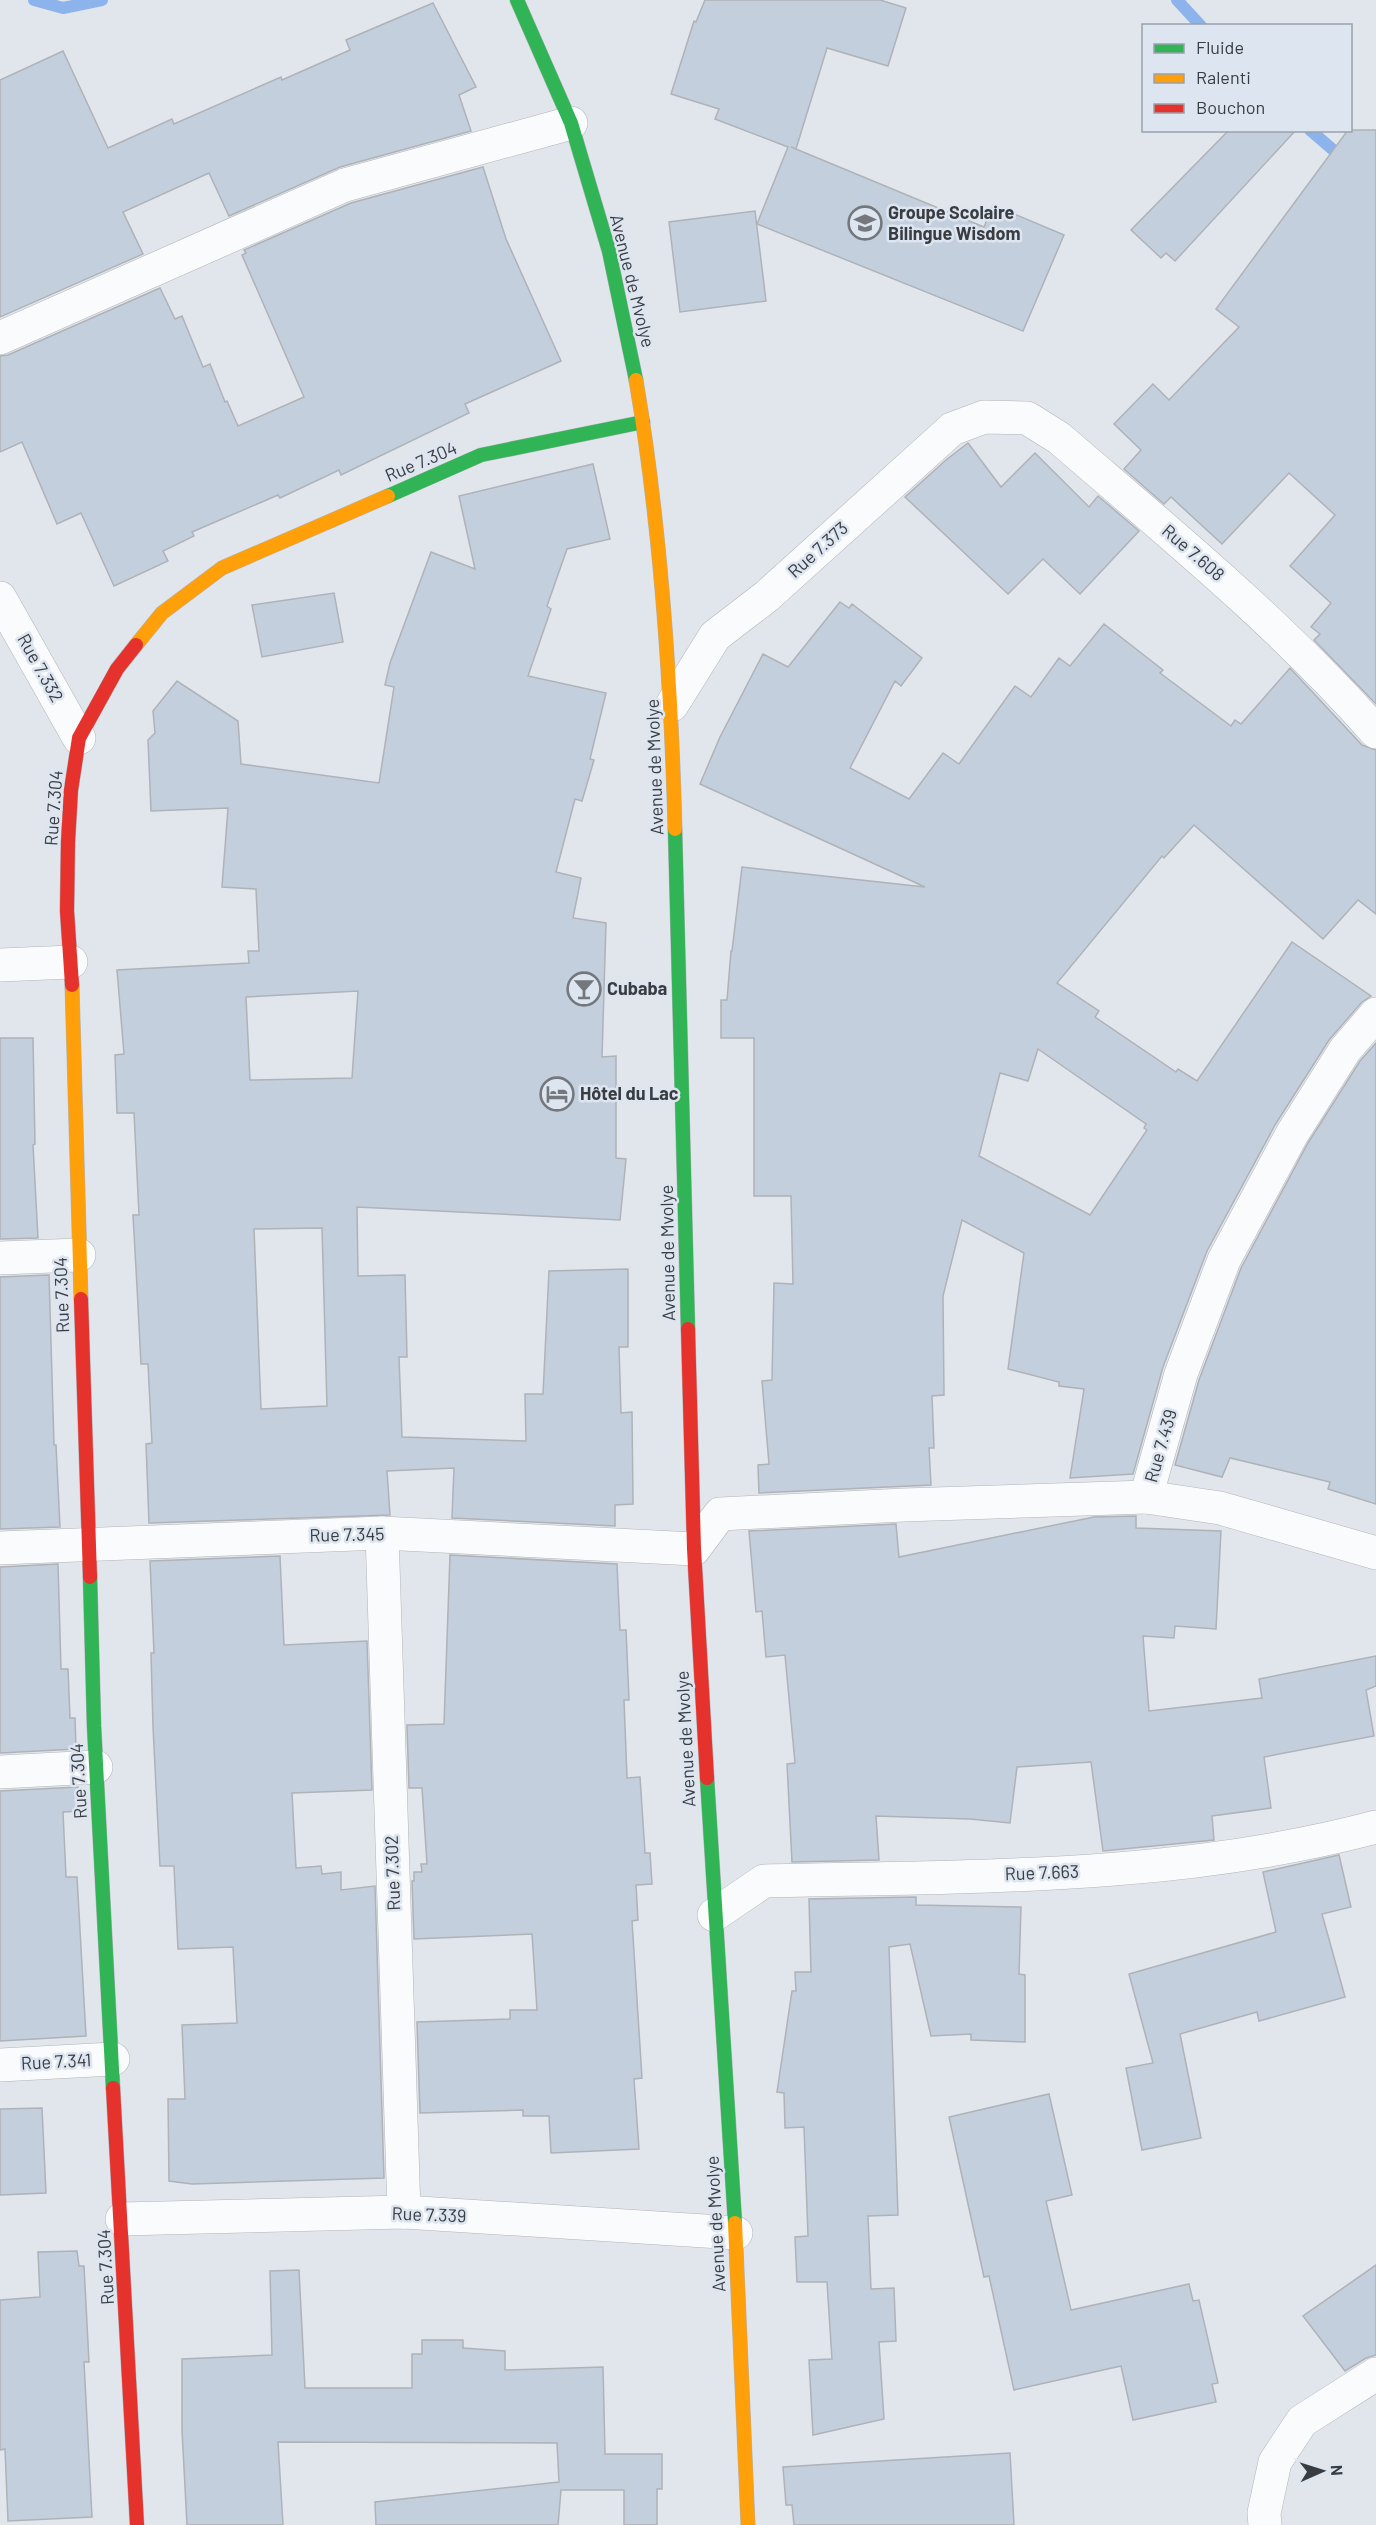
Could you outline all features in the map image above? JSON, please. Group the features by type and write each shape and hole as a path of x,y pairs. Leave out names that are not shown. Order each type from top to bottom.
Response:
{"main road":[{"name":"Avenue de Mvolye","path":"517,0 570,123 609,251 631,351 644,422 672,705 694,1549 714,1915 736,2233 748,2525"},
{"name":"Rue 7.304","path":"137,2525 96,1767 87,1543 71,962 67,911 71,790 79,738 117,669 162,613 222,568 481,455 644,422"}],"street":[{"path":"0,338 345,185 570,123"},
{"name":"Rue 7.373","path":"672,705 715,636 767,596 951,429 984,417"},
{"name":"Rue 7.608","path":"984,417 1027,418 1059,438 1236,590 1355,708 1376,732"},
{"name":"Rue 7.332","path":"0,598 79,738"},
{"path":"0,965 71,962"},
{"name":"Rue 7.439","path":"694,1549 720,1514 1146,1497 1181,1374 1224,1260 1292,1134 1345,1050 1376,1014"},
{"path":"0,1258 79,1255"},
{"path":"1146,1497 1220,1508 1376,1552"},
{"name":"Rue 7.345","path":"0,1548 382,1533 694,1549"},
{"name":"Rue 7.302","path":"382,1533 404,2212"},
{"path":"0,1772 96,1767"},
{"name":"Rue 7.663","path":"714,1915 764,1881 1132,1869 1229,1857 1325,1841 1376,1827"},
{"name":"Rue 7.341","path":"0,2064 113,2059"},
{"name":"Rue 7.339","path":"122,2219 404,2212 736,2233"},
{"path":"1265,2525 1264,2513 1275,2462 1302,2421 1376,2373"}],"building":[{"path":"705,0 880,0 906,8 888,66 827,48 796,149 791,147 984,227 993,205 1064,235 1023,331 757,224 788,147 715,119 719,109 671,94 694,21 696,22"},
{"path":"433,3 476,87 459,95 471,131 340,167 229,216 209,173 123,212 143,254 0,317 0,80 63,51 108,148 172,119 174,124 281,77 282,80 350,50 346,40"},
{"path":"1376,130 1376,704 1314,640 1320,634 1311,627 1331,603 1290,566 1335,515 1289,473 1222,544 1171,497 1164,504 1124,469 1141,450 1114,424 1153,384 1169,400 1239,327 1216,309 1347,132"},
{"path":"1227,132 1294,132 1175,261 1166,253 1161,258 1131,230"},
{"path":"483,167 506,239 561,361 465,404 469,413 341,475 339,470 280,498 278,495 192,532 194,536 163,551 168,561 114,586 81,513 57,524 22,442 0,452 0,356 8,355 160,288 175,319 182,316 203,367 210,364 225,402 227,401 238,426 304,397 242,255 246,253 244,250 351,203"},
{"path":"755,211 766,301 680,312 669,222"},
{"path":"968,443 1001,487 1035,453 1089,507 1098,496 1139,531 1080,594 1043,559 1008,594 905,497"},
{"path":"593,464 610,539 567,549 547,606 551,609 528,676 606,693 590,759 594,760 582,801 575,799 556,872 581,878 573,918 606,923 602,1057 616,1056 616,1158 626,1159 620,1220 357,1207 358,1276 405,1275 407,1357 399,1357 402,1437 526,1441 525,1394 543,1394 549,1271 628,1269 628,1347 619,1347 621,1413 632,1412 633,1504 615,1505 615,1526 452,1518 454,1468 387,1471 390,1515 149,1523 146,1444 152,1443 148,1364 141,1364 133,1215 139,1215 134,1113 117,1113 115,1055 124,1054 117,970 249,963 248,951 259,951 256,889 222,887 228,808 151,811 148,740 155,733 153,711 177,681 238,721 241,764 379,783 394,687 385,685 390,663 431,552 475,569 459,496","holes":["358,991 352,1078 250,1080 246,997","322,1228 327,1406 261,1409 254,1229"]},
{"path":"334,593 343,642 262,657 252,605"},
{"path":"840,602 849,608 852,604 922,658 901,686 895,681 850,768 909,799 943,753 959,764 1015,686 1031,697 1059,658 1070,666 1104,624 1163,670 1160,673 1231,726 1235,720 1241,724 1290,668 1362,745 1376,750 1376,914 1358,900 1323,939 1194,825 1164,858 1162,856 1057,983 1099,1011 1095,1017 1176,1072 1178,1069 1197,1081 1292,942 1371,996 1362,1002 1329,1040 1275,1125 1207,1251 1163,1367 1133,1474 1070,1478 1084,1389 1059,1386 1059,1382 1008,1369 1024,1253 962,1220 943,1296 944,1395 932,1396 934,1448 929,1448 931,1485 759,1493 758,1465 769,1464 762,1381 772,1380 774,1283 793,1284 791,1196 754,1196 754,1038 721,1038 721,1000 727,1000 742,867 925,887 700,784 720,737 763,654 788,667","holes":["1038,1049 1146,1124 1144,1128 1147,1130 1090,1215 979,1156 1000,1073 1028,1081"]},
{"path":"0,1038 33,1038 35,1144 33,1145 38,1238 0,1239"},
{"path":"1376,1043 1376,1504 1328,1489 1330,1482 1230,1458 1222,1477 1175,1465 1199,1380 1241,1268 1308,1143 1360,1061"},
{"path":"49,1275 54,1445 56,1445 60,1527 0,1529 0,1277"},
{"path":"1136,1516 1136,1528 1221,1531 1216,1629 1175,1626 1174,1638 1143,1636 1149,1711 1262,1698 1259,1679 1376,1656 1376,1686 1366,1690 1374,1736 1264,1757 1271,1808 1212,1816 1214,1840 1103,1851 1091,1762 1017,1767 1010,1823 970,1819 876,1816 879,1860 792,1862 787,1764 795,1763 785,1655 766,1657 762,1611 756,1612 749,1531 896,1524 899,1557 1094,1517"},
{"path":"450,1555 617,1564 620,1630 626,1630 629,1700 624,1700 627,1778 640,1777 645,1853 650,1853 652,1884 636,1885 638,1920 632,1921 642,2078 634,2079 639,2149 551,2153 549,2116 523,2116 523,2110 420,2113 417,2022 510,2019 510,2010 537,2010 532,1934 414,1939 412,1881 414,1881 414,1872 422,1872 421,1864 427,1864 422,1788 409,1788 407,1725 444,1724"},
{"path":"280,1556 284,1645 367,1641 372,1790 292,1793 296,1868 321,1866 322,1874 341,1872 341,1890 375,1886 384,2178 192,2184 169,2181 168,2099 185,2099 182,2025 237,2023 233,1947 178,1949 174,1866 160,1866 153,1727 151,1653 154,1653 150,1561"},
{"path":"58,1564 61,1669 68,1669 70,1718 75,1718 76,1749 0,1753 0,1567"},
{"path":"78,1787 80,1811 63,1812 66,1877 77,1877 86,2036 0,2041 0,1791"},
{"path":"1339,1855 1351,1907 1322,1914 1345,1997 1259,2021 1257,2012 1180,2034 1201,2138 1142,2150 1126,2068 1153,2063 1129,1974 1276,1932 1263,1872"},
{"path":"916,1897 916,1905 1021,1907 1019,1974 1025,1975 1025,2042 971,2040 971,2034 931,2036 910,1944 889,1947 898,2215 868,2216 871,2289 894,2288 896,2341 879,2342 884,2419 813,2435 809,2360 832,2359 827,2282 797,2282 795,2237 808,2236 804,2127 785,2128 784,2093 777,2092 792,1991 796,1991 795,1972 811,1972 809,1899"},
{"path":"1049,2094 1072,2195 1046,2201 1071,2310 1189,2284 1193,2301 1199,2300 1218,2383 1212,2384 1216,2402 1133,2420 1121,2366 1014,2390 989,2276 984,2277 949,2117"},
{"path":"42,2108 46,2193 0,2195 0,2109"},
{"path":"77,2251 79,2266 84,2266 89,2362 84,2362 92,2517 8,2521 5,2449 0,2450 0,2300 40,2297 38,2252"},
{"path":"1376,2265 1376,2355 1366,2358 1345,2371 1303,2316"},
{"path":"299,2270 305,2388 412,2388 412,2354 422,2354 422,2340 463,2340 463,2348 505,2351 505,2370 603,2367 605,2454 662,2454 662,2489 657,2489 657,2525 624,2525 624,2490 561,2490 558,2525 376,2525 375,2502 559,2482 557,2443 278,2442 283,2525 187,2525 182,2430 182,2359 272,2355 270,2271"},
{"path":"1010,2453 1014,2525 794,2525 792,2505 786,2505 783,2467"}],"waterway":[{"path":"34,0 63,8 102,0"},
{"path":"1177,0 1199,24"},
{"path":"1312,132 1346,161"}],"traffic: fast":[{"path":"517,0 571,123 609,251 636,380"},
{"path":"388,496 481,455 643,422"},
{"path":"675,829 688,1329"},
{"path":"90,1577 94,1726 113,2088"},
{"path":"707,1778 735,2223"}],"traffic: slow":[{"path":"636,380 652,492 663,604 671,716 675,829"},
{"path":"136,645 162,613 222,568 388,496"},
{"path":"72,985 81,1299"},
{"path":"735,2223 748,2525"}],"traffic: jam":[{"path":"72,985 67,911 68,842 71,790 79,738 117,669 136,645"},
{"path":"81,1299 90,1577"},
{"path":"688,1329 694,1549 707,1778"},
{"path":"113,2088 137,2525"}],"place":[{"name":"Groupe Scolaire Bilingue Wisdom","path":"865,223"},
{"name":"Cubaba","path":"584,989"},
{"name":"Hôtel du Lac","path":"557,1094"}]}
